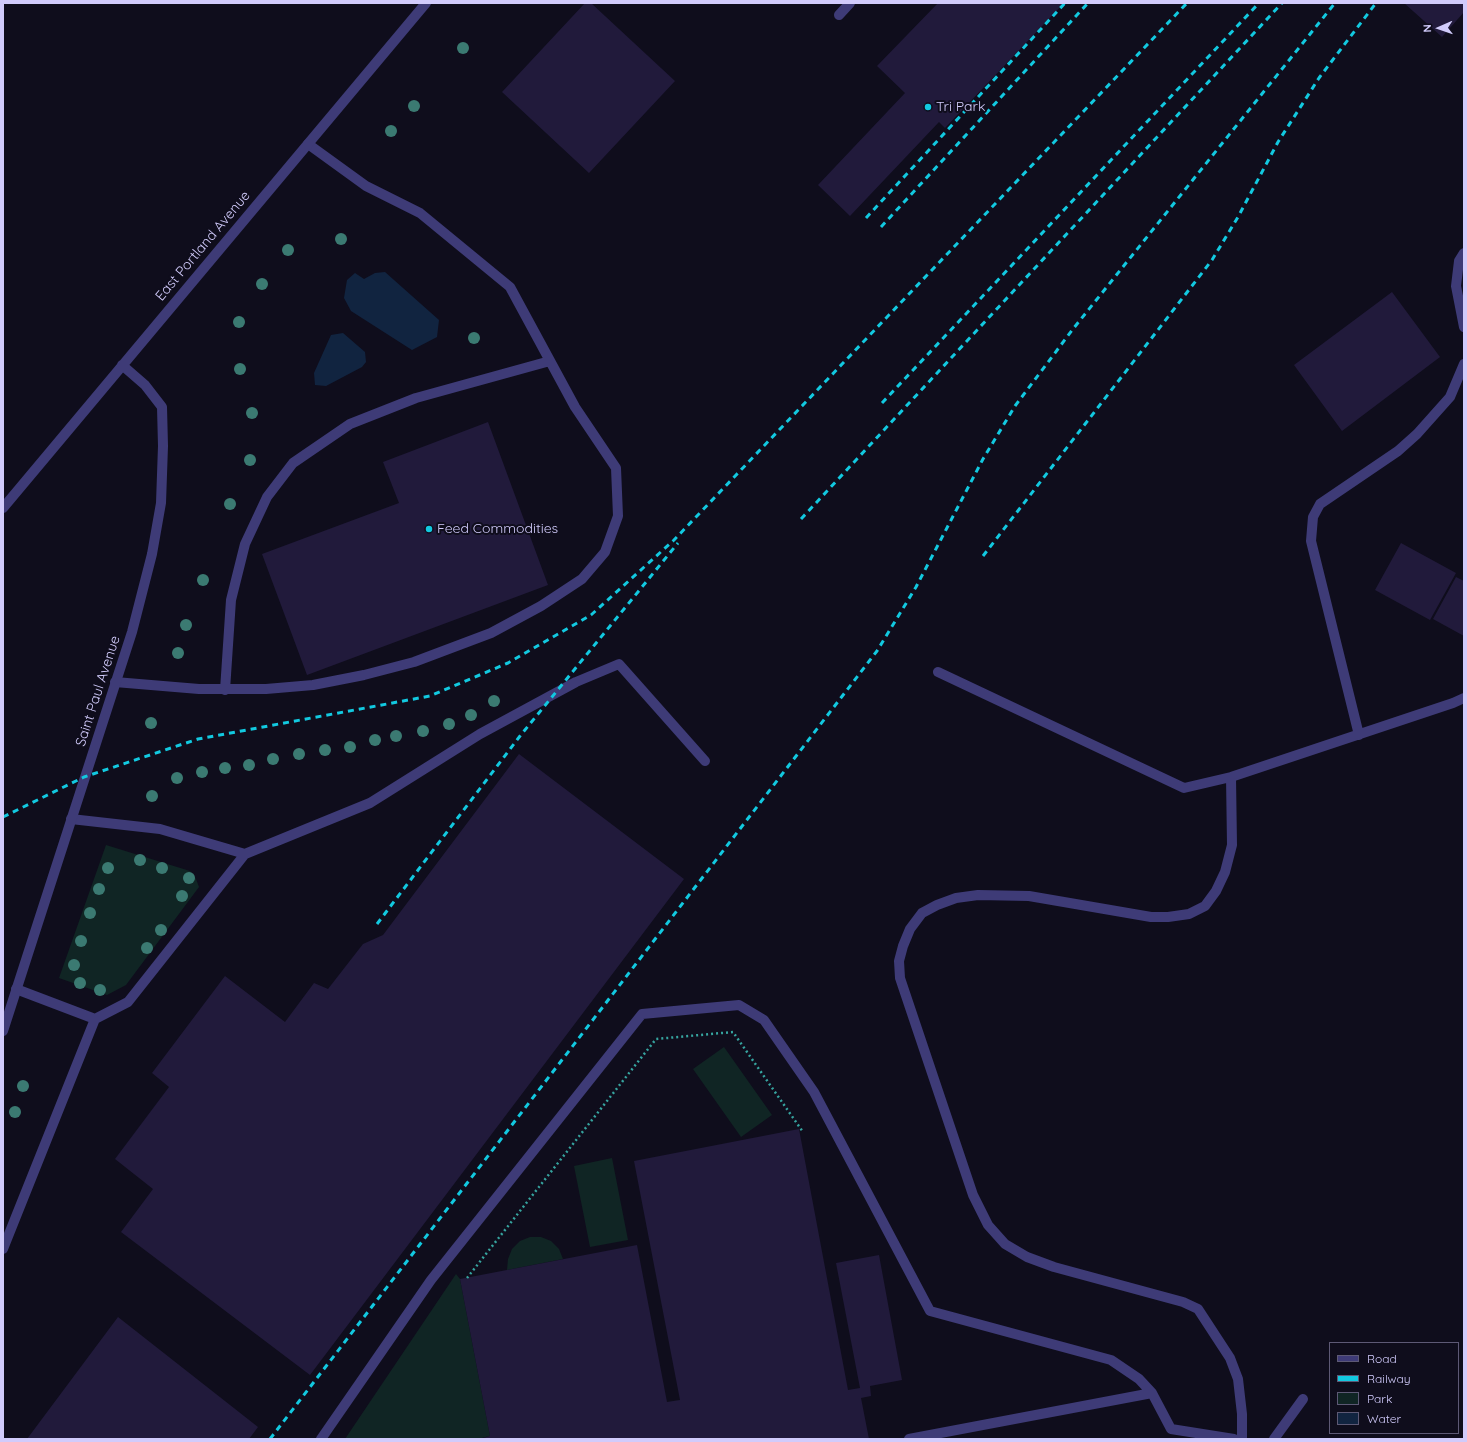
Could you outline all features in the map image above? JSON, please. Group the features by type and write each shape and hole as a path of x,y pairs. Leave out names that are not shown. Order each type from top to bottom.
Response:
{"street":[{"name":"East Portland Avenue","path":"3,508 426,3"},
{"path":"839,15 850,3"},
{"path":"115,682 189,689 266,690 313,685 414,662 491,633 541,606 582,579 605,552 618,516 616,468 575,407 510,287 420,214 366,186 308,144"},
{"path":"1464,253 1459,261 1456,286 1464,327"},
{"path":"225,690 230,600 245,544 267,497 293,463 350,424 416,398 550,361"},
{"path":"1359,735 1312,541 1313,517 1320,504 1398,450 1417,434 1450,397 1464,364"},
{"name":"Saint Paul Avenue","path":"3,1031 70,819 132,632 152,554 161,503 163,446 162,407 146,385 122,365"},
{"path":"3,1249 95,1020 128,1002 244,854 370,803 480,734 576,682 620,664 705,761"},
{"path":"938,672 1184,788 1231,777 1359,735 1464,698"},
{"path":"1231,777 1232,845 1225,872 1216,891 1205,906 1189,914 1168,917 1151,917 1029,896 984,895 956,898 937,904 922,913 910,929 903,946 899,962 900,978 973,1195 988,1225 1005,1244 1027,1257 1054,1267 1184,1302 1198,1308 1230,1358 1238,1379 1242,1414 1242,1439"},
{"path":"70,819 160,829 244,854"},
{"path":"16,989 95,1020"},
{"path":"321,1439 431,1280 642,1014 739,1005 764,1020 814,1092 930,1311 1111,1360 1139,1379 1152,1393 1171,1429 1234,1439"},
{"path":"909,1439 1152,1393"},
{"path":"1274,1439 1303,1399"}],"path":[{"path":"467,1278 656,1039 733,1032 803,1132"}],"green space":[{"path":"106,845 190,871 196,879 199,887 126,985 107,995 59,978"},
{"path":"724,1047 772,1115 741,1137 693,1069"},
{"path":"612,1158 628,1240 590,1247 574,1166"},
{"path":"530,1237 541,1237 551,1241 559,1249 563,1259 507,1270 508,1259 512,1249 520,1241"},
{"path":"456,1274 460,1279 490,1436 478,1439 345,1439"}],"water":[{"path":"385,272 439,320 437,337 412,350 351,311 344,298 347,280 355,273 364,279 375,273"},
{"path":"343,333 365,352 366,362 362,367 326,386 315,385 314,373 331,335"}],"building":[{"path":"585,3 591,3 675,81 589,173 502,92"},
{"name":"Tri Park","path":"938,3 1064,3 945,128 939,122 850,216 818,185 905,93 877,66"},
{"path":"1404,3 1464,3 1464,12 1442,37"},
{"path":"1392,292 1440,357 1342,431 1294,365"},
{"name":"Feed Commodities","path":"488,422 548,585 307,675 262,554 399,503 383,462"},
{"path":"1401,543 1456,573 1430,620 1375,590"},
{"path":"1456,577 1464,581 1464,636 1433,619"},
{"path":"519,754 684,879 310,1375 121,1232 153,1189 115,1159 169,1087 152,1073 225,976 285,1022 314,983 328,989 363,944 383,935"},
{"path":"799,1129 848,1390 860,1388 836,1263 879,1255 902,1380 870,1386 871,1396 861,1398 869,1439 480,1439 490,1436 460,1279 637,1245 667,1402 680,1400 634,1161"},
{"path":"118,1317 258,1427 249,1439 27,1439"}],"railway":[{"path":"866,218 1065,3"},
{"path":"881,227 1088,3"},
{"path":"3,817 84,777 198,739 430,696 508,663 591,615 674,540 1187,3"},
{"path":"882,403 1259,3"},
{"path":"801,519 1282,3"},
{"path":"270,1439 877,651 916,587 983,459 1015,406 1073,329 1335,3"},
{"path":"983,556 1212,260 1238,217 1278,142 1319,78 1376,3"},
{"path":"377,924 520,736 678,543"}],"place":[{"name":"Tri Park","path":"928,107"},
{"name":"Feed Commodities","path":"429,529"}]}
